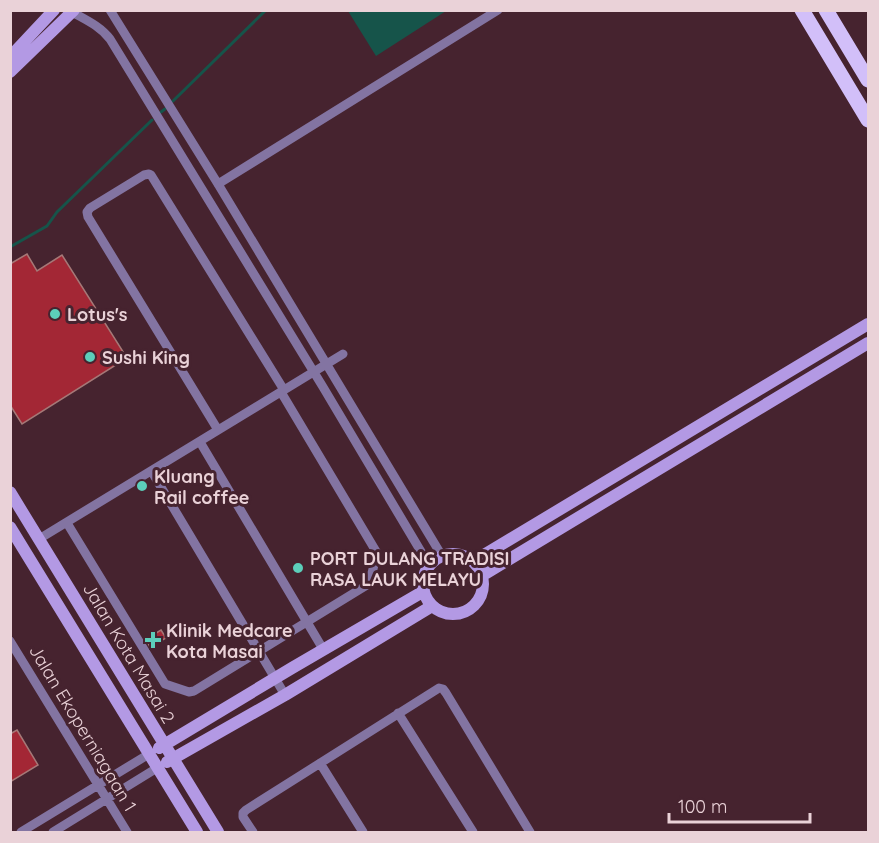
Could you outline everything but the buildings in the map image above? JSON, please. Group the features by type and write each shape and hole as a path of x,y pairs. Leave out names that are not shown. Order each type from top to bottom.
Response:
{"main road":[{"path":"802,10 868,120"},
{"path":"826,10 868,80"}],"street":[{"path":"10,57 54,10"},
{"path":"110,10 218,184 442,556"},
{"path":"218,184 498,10"},
{"path":"10,72 73,11 104,31 429,565"},
{"path":"67,522 166,686 193,692 369,584 377,555 282,391 152,175 144,175 88,209 88,217 219,430"},
{"path":"474,561 868,324"},
{"path":"483,575 868,344"},
{"path":"39,539 343,354"},
{"path":"200,442 324,649"},
{"path":"152,472 285,695"},
{"name":"Jalan Kota Masai 2","path":"10,492 218,832"},
{"name":"Jalan Kota Masai 2","path":"10,527 197,832"},
{"path":"453,553 464,555 474,561 483,575 482,595 477,604 460,614 450,614 432,606 424,591 423,582 429,565 442,556 453,553"},
{"path":"21,832 274,678 424,591"},
{"path":"53,832 432,606"},
{"name":"Jalan Ekoperniagaan 1","path":"10,641 127,832"},
{"path":"253,832 243,817 246,810 439,688 443,689 530,832"},
{"path":"398,713 473,832"},
{"path":"320,763 363,832"}],"shaded area":[{"path":"348,11 446,11 376,56"}],"waterway":[{"path":"173,101 266,10"},
{"path":"161,112 165,109"},
{"path":"10,247 47,226 57,212 152,120"}],"place":[{"name":"Lotus's","path":"55,314"},
{"name":"Sushi King","path":"90,357"},
{"name":"Kluang Rail coffee","path":"142,486"},
{"name":"PORT DULANG TRADISI RASA LAUK MELAYU","path":"298,568"},
{"name":"Klinik Medcare Kota Masai","path":"153,640"}]}
